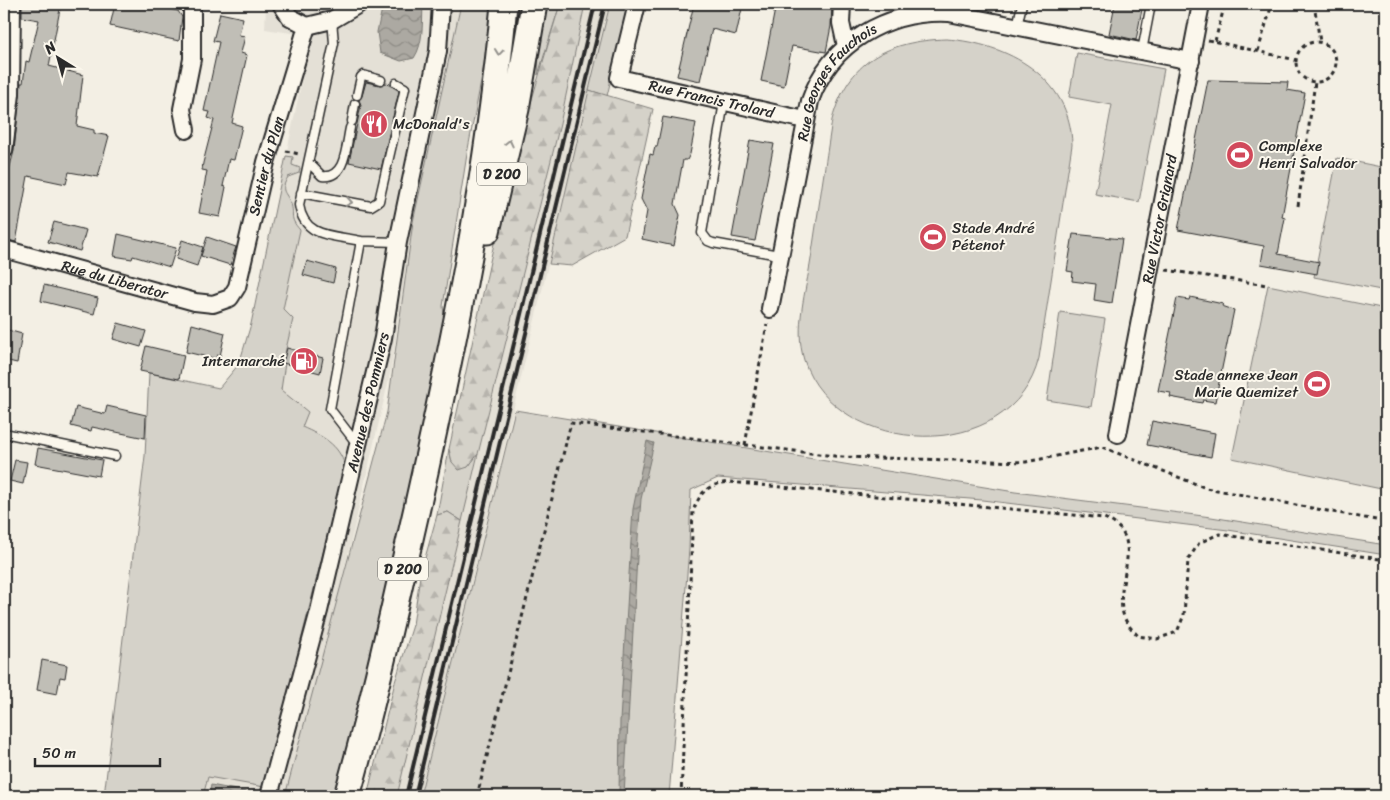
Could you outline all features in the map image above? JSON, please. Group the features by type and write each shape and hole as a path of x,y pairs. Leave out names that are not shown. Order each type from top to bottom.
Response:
{"main road":[{"name":"D 200","path":"347,796 385,644 454,341 491,119 504,4"},
{"name":"D 200","path":"454,341 477,270 506,158 534,4"}],"street":[{"path":"4,150 11,99 12,4"},
{"path":"186,130 182,109 193,54 192,4"},
{"path":"281,4 290,17 307,26 332,20 359,4"},
{"name":"Avenue des Pommiers","path":"270,796 319,611 383,338 398,242 438,51 441,4"},
{"name":"Rue Francis Trolard","path":"637,4 619,78 805,120"},
{"path":"842,4 841,23 846,46"},
{"name":"Rue Victor Grignard","path":"1118,434 1201,4"},
{"name":"Rue Georges Fauchois","path":"770,309 805,120 819,80 846,46 902,10 926,13 965,13 1017,27 1191,62"},
{"name":"Sentier du Plan","path":"225,301 234,294 237,287 266,162 307,26"},
{"name":"Rue du Liberator","path":"4,249 195,302 213,304 225,301"}],"lane":[{"path":"1017,27 1022,4"},
{"path":"1142,51 1151,4"},
{"path":"332,20 334,43 301,194 300,212 311,230 360,241 398,242"},
{"path":"357,95 361,77 364,75 382,80"},
{"path":"301,194 372,206 379,201 405,88 396,83"},
{"path":"724,102 702,233 713,244 779,255"},
{"path":"309,163 322,176 333,175 339,170 355,104"},
{"path":"358,446 330,409 360,241"},
{"path":"4,433 115,456"}],"path":[{"path":"1215,41 1225,4"},
{"path":"1258,51 1272,4"},
{"path":"1314,4 1320,42"},
{"path":"1195,38 1296,60"},
{"path":"1320,42 1331,49 1336,61 1332,74 1321,81 1315,82 1308,80 1299,72 1296,60 1298,53 1307,44 1320,42"},
{"path":"1298,206 1315,82"},
{"path":"1150,268 1267,285"},
{"path":"745,445 770,309"},
{"path":"477,796 571,423 842,457 1026,462 1102,447 1206,488 1386,522"},
{"path":"681,796 693,511 699,496 712,484 729,482 1104,518 1115,523 1124,534 1128,551 1122,605 1125,621 1138,636 1157,639 1177,632 1184,616 1188,560 1199,543 1219,534 1386,560"}],"shaded area":[{"path":"266,4 461,4 413,222 391,370 323,661 285,796 104,796 145,456 149,373 220,388 239,364 251,324 311,36 265,29"},
{"path":"585,4 611,4 420,796 397,796 452,560 560,124"},
{"path":"74,791 104,796 73,796"}],"green space":[{"path":"461,4 496,4 467,154 443,306 445,325 417,465 338,796 285,796 387,412 413,222"},
{"path":"541,4 560,4 538,75"},
{"path":"560,4 585,4 560,124 478,454 468,467 459,470 452,462 449,449 507,184"},
{"path":"610,4 629,4 607,96 589,90"},
{"path":"946,39 969,42 991,48 1012,56 1032,68 1048,83 1060,100 1069,121 1072,145 1039,358 1023,393 996,418 962,432 924,436 886,431 851,416 822,392 804,360 800,335 802,310 832,120 839,100 848,83 873,58 888,50 906,44"},
{"path":"1077,53 1164,69 1139,202 1095,194 1112,105 1069,97"},
{"path":"589,90 653,109 625,236 572,266 549,264"},
{"path":"286,156 293,157 292,165 300,168 299,173 288,177 285,182 284,191 291,204 294,222 300,230 283,309 293,319 283,362 285,363 281,390 308,412 302,427 323,437 334,446 345,466 264,787 208,777 203,796 104,796 145,456 149,373 219,388 239,364 251,324"},
{"path":"1337,158 1386,168 1386,291 1314,277"},
{"name":"Stade annexe Jean Marie Quemizet","path":"1268,285 1386,309 1386,490 1232,458"},
{"path":"1060,312 1105,319 1091,407 1047,400"},
{"path":"515,410 1015,492 1211,517 1386,545 1386,555 1228,530 982,500 718,478 691,490 689,549 669,796 420,796"},
{"path":"449,449 452,462 468,467 478,454 462,521 448,512 437,515"},
{"path":"448,512 462,521 397,796 367,796 395,682 413,625 420,576 437,515"},
{"path":"74,791 104,796 73,796"}],"water":[{"path":"383,4 423,4 421,39 414,58 401,61 380,53 377,32"},
{"path":"647,441 654,443 641,499 624,796 619,796 620,721 633,509"},
{"path":"211,785 251,793 252,796 209,796"}],"building":[{"path":"22,4 61,4 49,66 83,75 77,126 94,130 94,133 109,136 98,177 69,172 66,184 28,176 16,242 4,239 4,189 14,151 21,83 23,83 26,61 29,62 39,20 22,17"},
{"path":"115,4 146,4 178,11 182,17 179,41 110,26"},
{"path":"694,4 743,4 736,35 712,29 700,81 677,76"},
{"path":"776,4 832,4 831,26 826,52 792,46 784,86 761,81"},
{"path":"1115,4 1143,4 1136,40 1109,34"},
{"path":"220,13 243,18 239,35 245,36 241,53 247,55 232,123 242,126 234,160 229,159 223,186 226,187 220,217 199,213 207,171 202,170 203,163 214,120 208,118 210,112 204,111 219,42 213,41"},
{"name":"Complexe Henri Salvador","path":"1208,80 1288,82 1287,90 1305,93 1282,217 1285,218 1278,254 1319,262 1317,274 1261,264 1264,246 1178,230"},
{"name":"McDonald's","path":"366,82 380,85 391,84 399,91 381,169 349,162 361,105 359,100"},
{"path":"663,117 696,123 690,154 687,160 683,160 675,204 680,215 674,246 642,239 647,211 641,199 650,154 653,155 655,147 657,147"},
{"path":"750,140 774,144 755,241 732,237"},
{"path":"54,222 86,230 80,251 48,242"},
{"path":"118,234 176,248 170,267 133,256 132,259 114,256"},
{"path":"1073,234 1122,239 1112,303 1094,300 1096,284 1072,281 1073,272 1067,271"},
{"path":"207,237 236,247 230,265 201,256"},
{"path":"182,240 203,247 197,266 176,259"},
{"path":"307,261 336,269 333,283 303,275"},
{"path":"44,285 98,298 94,314 41,301"},
{"path":"1190,297 1223,304 1222,306 1234,310 1215,402 1203,400 1202,403 1170,397 1171,393 1158,391 1177,298 1189,300"},
{"path":"118,323 146,331 141,347 113,339"},
{"path":"192,324 225,333 220,356 217,355 216,359 186,352"},
{"path":"4,329 22,334 17,363 4,360"},
{"path":"146,346 184,355 179,379 140,371"},
{"path":"287,348 323,358 320,373 283,363"},
{"path":"107,406 146,415 145,438 92,427 91,431 71,426 76,407 105,414"},
{"path":"1152,421 1215,433 1211,457 1147,445"},
{"path":"38,448 102,460 99,476 35,464"},
{"path":"15,460 27,462 23,484 10,481"},
{"path":"42,660 67,665 65,678 60,677 57,694 37,690"}],"railway":[{"path":"406,796 595,4"},
{"path":"415,796 605,4"}],"place":[{"name":"McDonald's","path":"374,124"},
{"name":"Complexe Henri Salvador","path":"1240,155"},
{"name":"Stade André Pétenot","path":"933,237"},
{"name":"Intermarché","path":"304,361"},
{"name":"Stade annexe Jean Marie Quemizet","path":"1317,384"}]}
